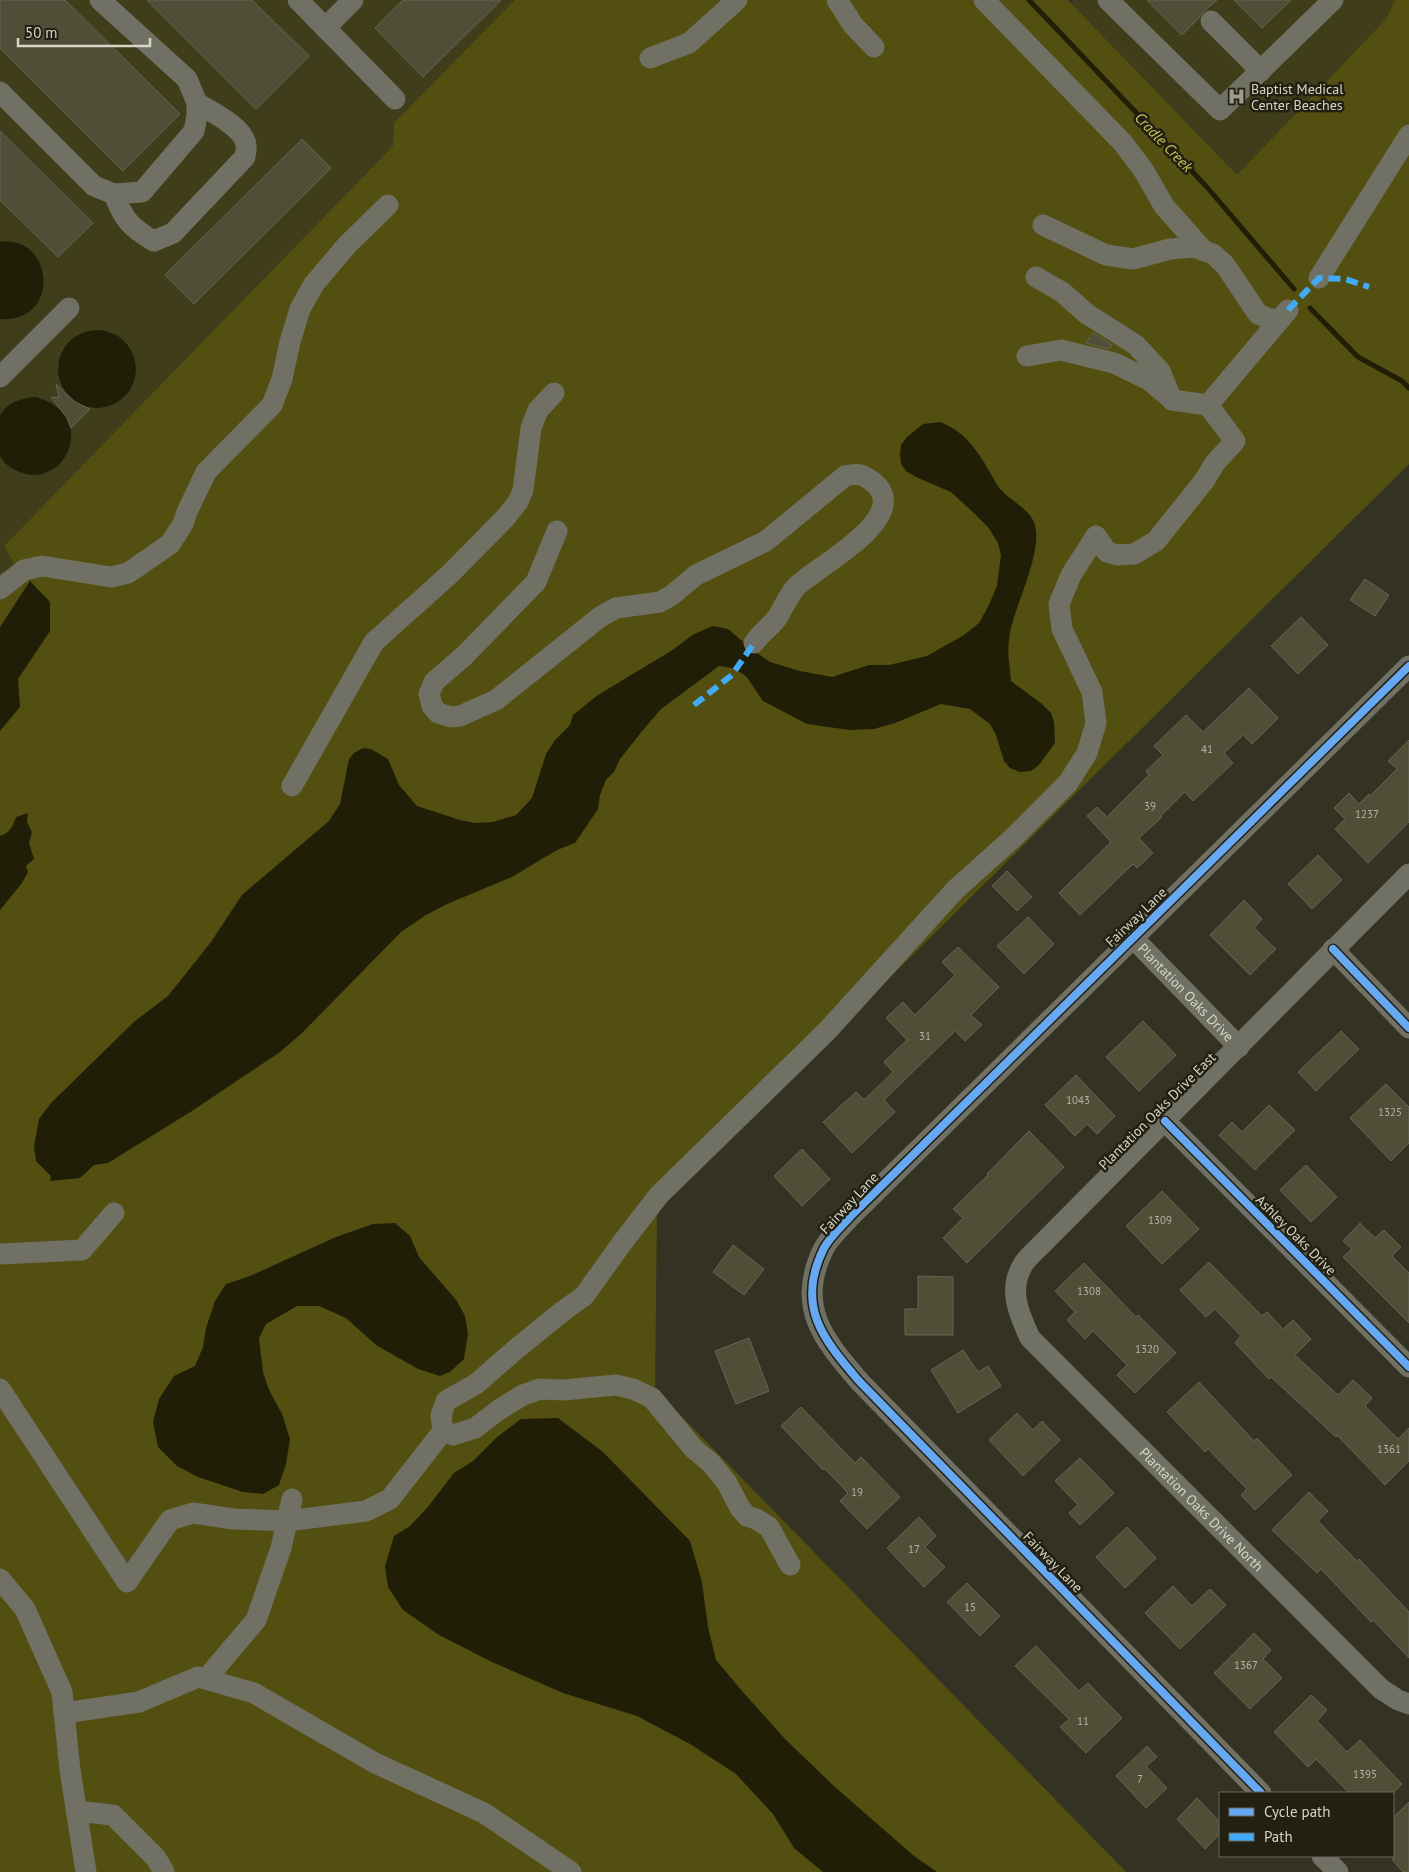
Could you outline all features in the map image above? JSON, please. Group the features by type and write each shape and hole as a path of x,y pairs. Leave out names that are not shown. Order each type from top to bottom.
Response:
{"street":[{"path":"0,92 94,186 114,194 142,192 194,131 198,116 197,103 187,79 100,0"},
{"path":"298,0 395,99"},
{"path":"325,28 353,0"},
{"path":"650,58 688,43 737,0"},
{"path":"837,0 853,24 874,47"},
{"path":"984,0 1123,143 1144,171 1164,206 1203,250"},
{"path":"1108,0 1220,110 1333,0"},
{"path":"1211,21 1261,71"},
{"path":"114,194 120,211 136,231 154,241 173,233 244,157 246,146 243,136 232,124 197,103"},
{"path":"1319,278 1409,135"},
{"path":"0,589 24,570 42,566 111,577 128,573 170,544 183,524 206,472 272,405 282,379 300,309 314,284 347,245 388,204"},
{"path":"1043,225 1106,255 1133,259 1170,249 1194,247 1203,250 1213,254 1225,265 1258,314 1269,319 1283,315 1208,404"},
{"path":"1036,277 1062,292 1086,314 1136,346 1160,371 1172,400"},
{"path":"0,377 69,308"},
{"path":"0,1389 127,1582 170,1520 193,1513 233,1519 287,1521 366,1511 390,1499 443,1431 441,1415 446,1401 476,1384 562,1311 584,1296 659,1195 827,1031 956,889 1013,838 1068,783 1087,753 1096,723 1092,692 1062,629 1060,604 1071,575 1096,536 1107,552 1118,555 1134,554 1156,541 1204,481 1215,463 1235,441 1208,404 1172,400 1149,380 1114,363 1061,350 1027,356"},
{"path":"292,786 374,642 450,574 506,517 518,502 524,490 531,428 538,410 554,393"},
{"path":"557,531 536,582 465,655 434,682 429,694 432,706 438,713 460,716 496,700 600,617 616,608 660,602 672,595 696,574 766,541 845,476 855,473 865,476 875,484 882,494 882,504 878,518 868,532 796,588 776,619 754,643"},
{"name":"Fairway Lane","path":"1260,1792 859,1381 835,1353 814,1314 812,1281 825,1247 851,1216 1409,666"},
{"name":"Plantation Oaks Drive East","path":"1015,1298 1018,1279 1024,1264 1043,1243 1409,874"},
{"name":"Plantation Oaks Drive","path":"1134,938 1240,1046"},
{"path":"1333,949 1409,1028"},
{"name":"Ashley Oaks Drive","path":"1165,1121 1409,1367"},
{"path":"0,1254 82,1250 114,1213"},
{"name":"Plantation Oaks Drive North","path":"1015,1298 1030,1338 1381,1689 1398,1700 1409,1704"},
{"path":"443,1431 453,1436 475,1428 522,1395 540,1389 564,1390 616,1384 633,1389 652,1398 694,1449 711,1463 727,1483 740,1508 747,1516 756,1519 769,1528 790,1565"},
{"path":"206,1680 256,1620 281,1548 292,1499"},
{"path":"0,1579 25,1609 62,1692 76,1811 86,1872"},
{"path":"64,1713 139,1702 198,1677 254,1693 375,1763 484,1813 571,1872"},
{"path":"76,1811 113,1815 156,1858 164,1872"},
{"path":"1323,1857 1338,1872"}],"shaded area":[{"path":"0,0 535,0 4,546 15,567 0,581"},
{"path":"515,0 1068,0 1237,175 1386,19 1395,0 1409,0 1409,464 657,1208 655,1389 1126,1872 0,1872 0,581 15,566 4,546 393,146 394,123"},
{"name":"Baptist Medical Center Beaches","path":"1073,0 1395,0 1386,19 1237,175 1073,5"},
{"path":"0,242 18,244 32,252 40,265 44,280 41,295 33,308 20,317 0,319"},
{"path":"97,330 112,333 124,342 133,354 136,369 133,384 124,396 112,405 97,408 82,405 70,396 61,384 58,369 61,354 70,342 82,333"},
{"path":"36,397 56,406 67,419 71,434 69,449 61,462 49,471 34,475 14,470 0,456 0,415 7,407 16,402"},
{"path":"940,422 950,426 966,439 980,455 1000,488 1025,510 1033,520 1036,532 1036,546 1011,626 1008,649 1011,681 1042,704 1051,713 1054,722 1055,743 1039,765 1031,771 1020,772 1010,768 1004,761 996,735 990,724 970,709 941,704 895,723 874,729 850,730 807,724 763,701 746,676 732,668 719,666 661,709 643,730 620,759 614,772 606,780 600,795 598,809 575,843 557,850 512,877 447,904 426,915 401,932 303,1032 280,1052 192,1111 108,1163 94,1165 80,1178 50,1181 51,1176 36,1161 34,1147 39,1119 51,1103 135,1021 168,996 211,942 242,895 329,821 340,804 349,759 354,753 363,748 371,749 388,759 399,785 417,806 460,820 475,823 493,822 516,815 532,798 546,754 555,740 570,725 573,715 598,695 671,651 694,634 713,626 728,629 770,662 800,671 832,677 869,665 889,665 927,656 964,635 979,623 997,586 1001,555 998,543 988,527 951,492 916,477 906,471 901,464 901,445 907,437 923,424"},
{"path":"30,581 50,602 50,631 18,679 20,707 0,731 0,627"},
{"path":"28,813 27,822 32,832 29,843 34,859 26,866 28,872 22,883 0,910 0,836 11,829 16,817"},
{"path":"395,1223 410,1236 419,1257 457,1301 465,1316 468,1334 464,1359 450,1372 440,1376 418,1369 376,1345 346,1318 319,1306 297,1306 266,1324 259,1338 263,1372 269,1390 282,1414 290,1439 286,1464 279,1485 263,1494 243,1492 198,1477 177,1466 158,1447 153,1422 159,1399 174,1376 195,1366 203,1347 206,1328 215,1301 226,1284 250,1276 336,1237 373,1224"},
{"path":"558,1418 603,1452 690,1541 702,1582 708,1627 716,1660 786,1740 835,1787 914,1856 937,1872 823,1872 794,1848 773,1814 736,1774 690,1744 637,1716 563,1693 492,1662 439,1635 403,1610 388,1587 385,1566 394,1536 410,1526 427,1508 454,1473 473,1461 496,1438 521,1419"}],"building":[{"path":"0,0 65,0 180,114 123,171 0,48"},
{"path":"147,0 252,0 309,56 256,109"},
{"path":"403,0 501,0 423,77 375,28"},
{"path":"1147,0 1217,0 1182,35"},
{"path":"1234,0 1291,0 1262,28"},
{"path":"0,131 93,223 58,257 0,200"},
{"path":"302,139 331,168 194,304 165,275"},
{"path":"1093,333 1112,345 1109,349 1086,343"},
{"path":"56,384 75,402 90,409 71,428 67,418 51,397 59,398"},
{"path":"1365,579 1389,595 1375,616 1350,600"},
{"path":"1301,617 1328,645 1298,674 1271,646"},
{"path":"1249,688 1278,718 1252,744 1243,735 1224,753 1233,763 1193,801 1185,792 1139,838 1153,853 1137,868 1133,864 1080,915 1059,893 1111,842 1087,816 1097,807 1107,817 1149,775 1146,771 1163,755 1154,746 1186,715 1203,732"},
{"path":"1409,740 1409,822 1368,863 1335,829 1345,819 1334,808 1349,793 1359,804 1369,794 1370,796 1397,769 1388,761"},
{"path":"1318,855 1342,880 1312,909 1288,884"},
{"path":"1007,871 1032,897 1017,911 992,886"},
{"path":"1244,900 1262,919 1254,928 1276,949 1250,975 1210,935"},
{"path":"1028,917 1054,944 1024,974 997,946"},
{"path":"958,947 999,987 971,1015 982,1025 965,1041 955,1031 884,1100 895,1112 852,1153 823,1122 856,1092 864,1100 893,1072 884,1062 907,1040 886,1018 903,1002 915,1015 955,975 942,962"},
{"path":"1143,1021 1176,1055 1139,1091 1106,1057"},
{"path":"1341,1031 1359,1049 1316,1091 1298,1072"},
{"path":"1076,1075 1115,1116 1097,1134 1087,1124 1075,1136 1045,1105"},
{"path":"1386,1084 1409,1107 1409,1143 1391,1161 1350,1118"},
{"path":"1269,1105 1295,1130 1255,1170 1219,1135 1232,1122 1242,1132"},
{"path":"1029,1131 1064,1167 967,1263 943,1238 963,1218 953,1209"},
{"path":"802,1149 830,1179 802,1206 774,1176"},
{"path":"1306,1165 1337,1197 1311,1222 1280,1190"},
{"path":"1162,1191 1199,1229 1162,1264 1126,1226"},
{"path":"1360,1223 1375,1238 1384,1230 1401,1247 1392,1256 1409,1273 1409,1323 1343,1257 1352,1249 1343,1241"},
{"path":"733,1245 764,1269 744,1295 713,1272"},
{"path":"1209,1262 1262,1316 1267,1312 1283,1329 1293,1320 1311,1339 1295,1355 1338,1395 1353,1380 1372,1398 1365,1406 1398,1439 1409,1428 1409,1461 1385,1485 1337,1435 1336,1437 1271,1377 1269,1379 1235,1343 1241,1336 1215,1309 1206,1317 1180,1290"},
{"path":"1084,1263 1136,1317 1138,1315 1176,1353 1135,1393 1117,1375 1127,1365 1093,1331 1085,1339 1067,1320 1075,1312 1055,1291"},
{"path":"918,1276 953,1277 953,1335 905,1335 905,1309 918,1309"},
{"path":"749,1338 769,1391 736,1404 715,1351"},
{"path":"963,1350 978,1372 988,1366 1001,1386 958,1413 931,1370"},
{"path":"1199,1382 1254,1441 1257,1438 1292,1475 1255,1510 1241,1495 1247,1489 1208,1449 1205,1452 1167,1412"},
{"path":"801,1407 855,1463 861,1457 900,1497 867,1529 840,1501 848,1493 781,1426"},
{"path":"1017,1413 1033,1430 1042,1421 1060,1440 1023,1476 989,1440"},
{"path":"1080,1458 1114,1493 1080,1525 1069,1513 1078,1505 1055,1481"},
{"path":"1309,1492 1328,1511 1318,1521 1357,1561 1359,1559 1409,1612 1409,1658 1373,1620 1371,1622 1321,1569 1317,1573 1272,1530"},
{"path":"919,1517 936,1536 925,1547 945,1567 924,1587 887,1548"},
{"path":"1127,1527 1156,1558 1125,1588 1096,1557"},
{"path":"967,1583 1000,1616 980,1636 947,1602"},
{"path":"1173,1586 1192,1606 1210,1589 1226,1605 1180,1649 1145,1613"},
{"path":"1254,1633 1271,1650 1263,1659 1282,1678 1250,1709 1214,1673"},
{"path":"1036,1646 1079,1691 1088,1683 1122,1718 1086,1753 1060,1727 1069,1719 1015,1666"},
{"path":"1311,1695 1327,1710 1317,1721 1347,1752 1360,1740 1402,1784 1394,1792 1348,1792 1316,1759 1308,1767 1274,1732"},
{"path":"1147,1746 1157,1757 1146,1766 1167,1788 1146,1808 1116,1776"},
{"path":"1197,1798 1219,1821 1219,1835 1205,1849 1177,1819"},
{"path":"1409,1802 1409,1872 1403,1872 1393,1861 1394,1817"}],"waterway":[{"name":"Cradle Creek","path":"1029,0 1206,186 1294,289"},
{"name":"Cradle Creek","path":"1310,308 1358,357 1402,381 1409,388"}],"marked path":[{"path":"1288,310 1319,278 1345,279 1369,287"},
{"path":"694,705 732,675 754,643"}],"cycle path":[{"path":"1260,1792 859,1381 824,1336 813,1304 812,1287 824,1248 851,1216 1409,666"},
{"path":"1333,949 1409,1028"},
{"path":"1165,1121 1409,1367"}],"place":[{"name":"Baptist Medical Center Beaches","path":"1237,97"}]}
